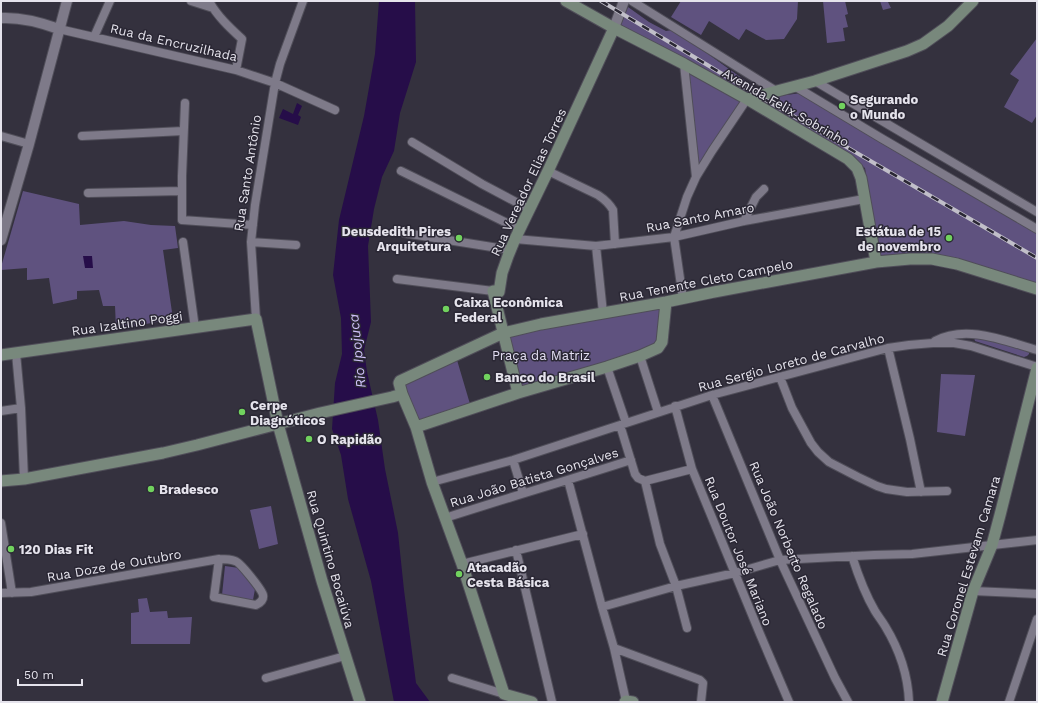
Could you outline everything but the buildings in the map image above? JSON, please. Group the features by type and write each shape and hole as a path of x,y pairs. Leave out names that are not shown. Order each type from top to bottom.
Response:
{"main road":[{"name":"Avenida Felix Sobrinho","path":"566,1 747,99 848,159 857,168 861,178 876,262"},
{"path":"747,99 796,87 900,54 923,44 948,26 973,1"},
{"name":"Rua Vereador Elias Torres","path":"493,291 499,292 502,273 517,234 548,171 614,28"},
{"name":"Rua Tenente Cleto Campelo","path":"397,395 401,380 503,333 541,324 684,299 876,262 932,259 957,264 1037,289"},
{"path":"493,291 518,393"},
{"path":"416,427 518,393 607,367 640,356 658,348 662,342 666,302"},
{"name":"Rua Izaltino Poggi","path":"1,355 256,319"},
{"name":"Rua Santo Antônio","path":"256,319 278,424"},
{"name":"Rua Coronel Estevam Camara","path":"942,702 972,591 992,545 1037,368"},
{"path":"1,481 24,479 197,445 397,395 416,427 432,482 462,564 504,694 532,702"},
{"name":"Rua Quintino Bocaiúva","path":"278,424 322,580 360,702"}],"street":[{"path":"1,240 29,144 67,1"},
{"path":"94,37 110,1"},
{"path":"191,1 211,5 222,20 242,39 236,70"},
{"name":"Rua Santo Antônio","path":"256,319 251,242 252,225 275,83 280,64 303,1"},
{"path":"614,28 624,1"},
{"path":"632,1 776,91"},
{"name":"Rua da Encruzilhada","path":"1,18 30,20 59,29 236,70 275,83 335,110"},
{"path":"684,64 696,177"},
{"path":"815,81 1037,212"},
{"path":"796,87 1037,229"},
{"path":"684,299 674,237 687,197 696,177 747,99"},
{"path":"185,103 183,131 182,220 252,225"},
{"path":"881,138 889,125"},
{"path":"82,136 183,131"},
{"path":"1,136 29,144"},
{"path":"412,142 482,184 529,209"},
{"path":"931,167 940,155"},
{"path":"401,171 517,234"},
{"path":"548,171 598,195 611,206 613,210 615,244"},
{"path":"744,221 756,197 764,189"},
{"path":"992,203 1000,190"},
{"path":"88,193 182,191"},
{"name":"Rua Santo Amaro","path":"517,234 596,246 674,237 744,221 864,199"},
{"path":"404,233 511,250"},
{"path":"183,242 194,328"},
{"path":"251,242 296,245"},
{"path":"596,246 603,313"},
{"path":"397,279 493,291"},
{"name":"Rua Sergio Loreto de Carvalho","path":"933,343 945,337 954,335 977,334 991,336 1037,350"},
{"name":"Rua Sergio Loreto de Carvalho","path":"432,482 513,460 712,395 888,348 909,344 954,343 971,346 1037,368"},
{"path":"888,348 921,492"},
{"path":"16,353 21,408 24,479"},
{"path":"640,356 658,412"},
{"path":"607,367 623,424 631,460 635,474 638,478 645,482 692,469"},
{"path":"780,376 792,408 811,443 823,457 849,472 886,489 906,492 947,492"},
{"name":"Rua João Norberto Regalado","path":"712,395 780,560 848,702"},
{"name":"Rua Doutor José Mariano","path":"675,406 692,469 789,702"},
{"path":"1,411 21,408"},
{"path":"513,460 523,493"},
{"name":"Rua João Batista Gonçalves","path":"445,518 631,460"},
{"path":"568,480 628,702"},
{"path":"645,482 660,544 676,586 686,628"},
{"path":"1,523 12,593"},
{"path":"462,564 583,534"},
{"path":"602,608 676,586 734,573 780,560 912,554 1037,540"},
{"path":"516,550 552,702"},
{"path":"852,556 862,585 875,611 886,628 902,661 908,682 909,702"},
{"name":"Rua Doze de Outubro","path":"1,593 31,592 219,559 236,561 247,572 263,595 263,599 260,603 256,604 214,597 219,559"},
{"path":"972,591 1037,594"},
{"path":"1009,702 1037,619"},
{"path":"614,648 700,680 703,683 701,702"},
{"path":"266,678 345,656"},
{"path":"452,678 504,694"}],"green space":[{"path":"681,1 798,1 797,19 784,39 766,40 746,29 739,40 709,21 701,35 671,17"},
{"path":"823,1 845,1 848,14 845,15 848,27 843,28 845,41 827,43"},
{"path":"880,1 889,1 888,2 891,8 883,10"},
{"path":"628,7 649,22 666,31 672,30 708,54 750,84 754,88 755,92 752,95 747,93 620,27"},
{"path":"1037,38 1037,115 1032,123 1004,107 1019,80 1010,74"},
{"path":"688,73 741,102 698,167"},
{"path":"801,93 1037,232 1037,283 957,258 932,254 879,255 865,168 770,110 769,104 774,98 772,97"},
{"path":"23,191 79,204 80,225 124,221 151,225 175,226 178,248 163,250 173,319 116,328 115,306 103,306 99,290 77,291 77,299 53,304 49,278 27,280 27,268 1,270"},
{"name":"Praça da Matriz","path":"660,308 657,340 654,344 636,352 522,387 509,337 549,328"},
{"path":"976,335 1029,351 1029,354 1024,357 975,341 974,337"},
{"path":"457,360 470,404 418,421 404,383"},
{"path":"941,374 975,375 965,436 937,432"},
{"path":"271,506 278,544 259,549 250,510"},
{"path":"225,566 239,568 255,589 253,600 222,595"},
{"path":"147,598 150,612 167,611 168,618 192,617 190,644 131,644 131,613 139,612 138,599"}],"water":[{"name":"Rio Ipojuca","path":"379,1 415,1 416,62 400,113 394,151 382,177 374,209 368,246 371,322 364,350 398,533 416,683 430,702 394,702 371,581 348,499 341,455 332,429 335,383 342,354 341,318 333,275 339,220 364,116 375,54"},
{"path":"297,103 302,106 298,115 301,117 298,125 279,118 283,109 293,114"},
{"path":"83,256 92,256 93,268 85,268"}],"railway":[{"path":"601,1 759,96 1037,258"}],"place":[{"name":"Segurando o Mundo","path":"842,106"},
{"name":"Deusdedith Pires Arquitetura","path":"459,238"},
{"name":"Estátua de 15 de novembro","path":"949,238"},
{"name":"Caixa Econômica Federal","path":"446,309"},
{"name":"Banco do Brasil","path":"487,377"},
{"name":"Cerpe Diagnóticos","path":"242,412"},
{"name":"O Rapidão","path":"309,439"},
{"name":"Bradesco","path":"151,489"},
{"name":"120 Dias Fit","path":"11,549"},
{"name":"Atacadão Cesta Básica","path":"459,574"}]}
